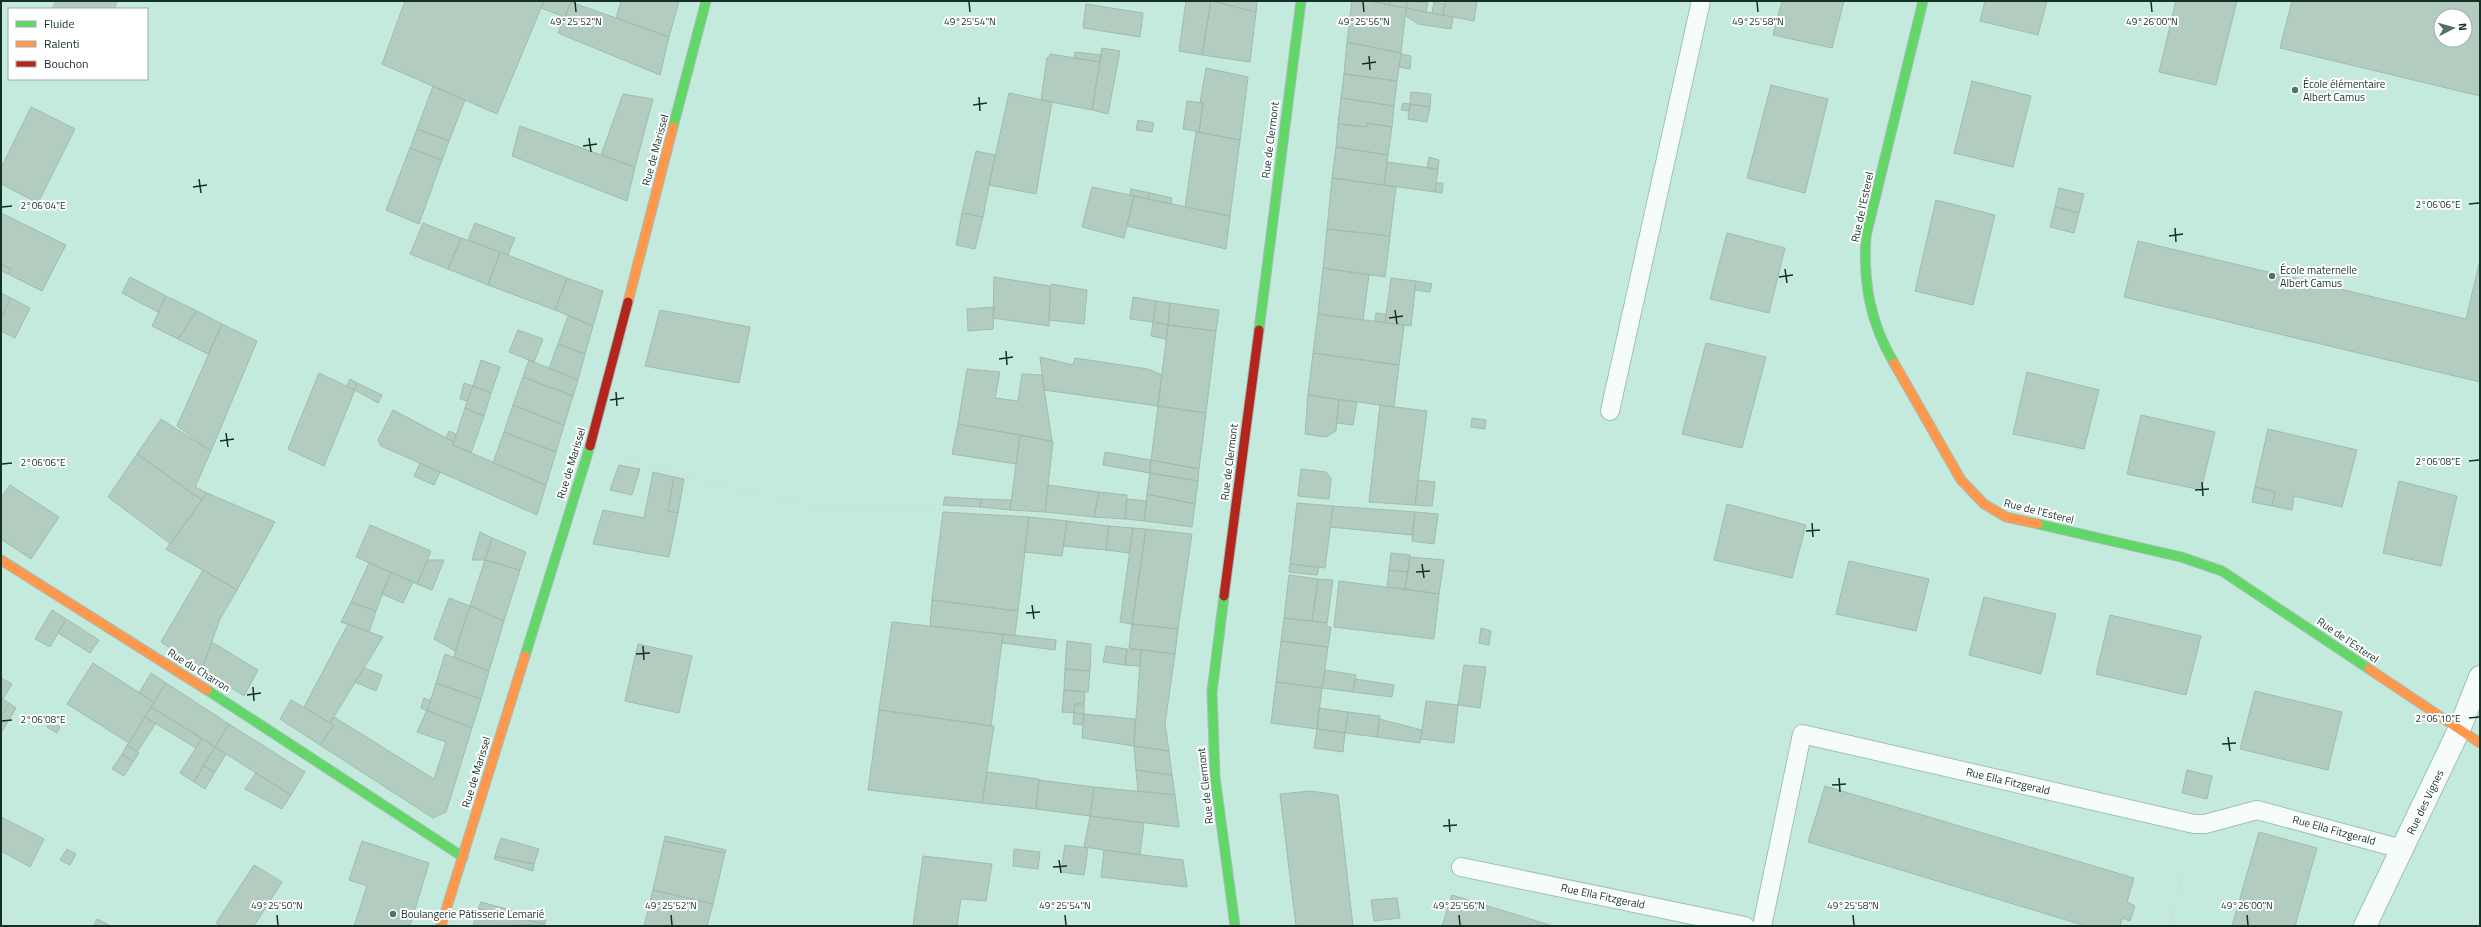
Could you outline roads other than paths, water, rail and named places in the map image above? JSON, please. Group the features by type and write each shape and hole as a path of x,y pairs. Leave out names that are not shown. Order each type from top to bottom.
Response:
{"street":[{"name":"Rue de Marissel","path":"441,926 590,446 706,1"},
{"name":"Rue de Clermont","path":"1235,926 1215,777 1212,692 1301,1"},
{"name":"Rue de l'Esterel","path":"1923,1 1866,236 1864,266 1867,294 1875,322 1887,352 1961,480 1984,504 2006,517 2181,557 2222,571 2480,743"},
{"name":"Rue du Charron","path":"1,560 256,720 463,857"},
{"name":"Rue des Vignes","path":"2365,926 2459,730 2480,677"}],"lane":[{"path":"1610,411 1701,1"},
{"name":"Rue Ella Fitzgerald","path":"1762,926 1802,734 2194,824 2205,824 2257,810 2402,849"},
{"name":"Rue Ella Fitzgerald","path":"1461,867 1745,926"}],"place":[{"name":"École élémentaire Albert Camus","path":"2295,90"},
{"name":"École maternelle Albert Camus","path":"2272,276"},
{"name":"Boulangerie Pâtisserie Lemarié","path":"393,914"}]}
